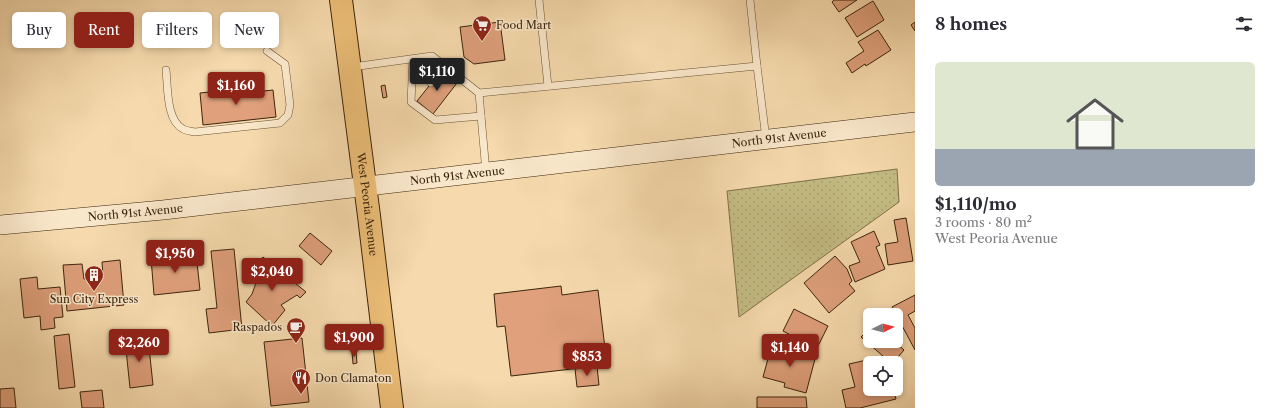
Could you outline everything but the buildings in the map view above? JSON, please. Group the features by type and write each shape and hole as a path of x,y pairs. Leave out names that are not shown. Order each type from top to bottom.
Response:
{"main road":[{"name":"West Peoria Avenue","path":"341,0 392,408"},
{"name":"North 91st Avenue","path":"0,224 162,210 915,122"}],"lane":[{"path":"539,0 548,86"},
{"path":"750,0 766,139"},
{"path":"166,70 171,115 176,124 184,130 195,132 280,123 288,115 290,105 285,64 267,51"},
{"path":"350,67 432,56 478,93 486,172"},
{"path":"414,59 411,102 435,120 481,116"},
{"path":"478,93 757,66"},
{"path":"413,68 431,83"}],"shaded area":[{"path":"897,169 899,202 739,317 727,191"}],"place":[{"name":"Food Mart","path":"482,42"},
{"name":"Sun City Express","path":"94,292"},
{"name":"Raspados","path":"296,344"},
{"name":"Don Clamaton","path":"301,395"}]}
